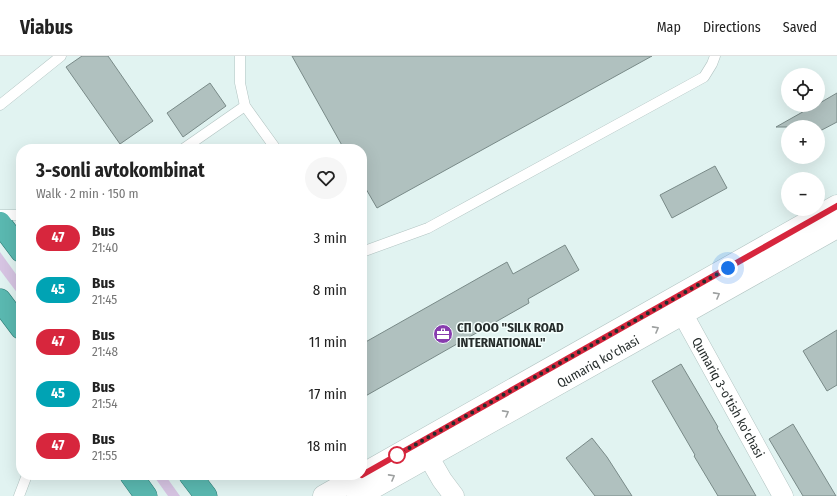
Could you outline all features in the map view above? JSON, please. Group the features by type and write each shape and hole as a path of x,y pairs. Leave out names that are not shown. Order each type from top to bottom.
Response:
{"highway":[{"path":"0,223 16,244"},
{"path":"0,300 16,321"},
{"path":"135,480 146,496"},
{"path":"194,480 206,496"}],"main road":[{"name":"Qumariq ko'chasi","path":"358,496 424,449 678,306 837,206"},
{"name":"Qumariq ko'chasi","path":"678,306 837,227"},
{"name":"Qumariq ko'chasi","path":"367,473 424,449"},
{"name":"Qumariq ko'chasi","path":"324,496 353,480"}],"street":[{"name":"Qumariq 3-o'tish ko'chasi","path":"678,306 783,496"},
{"path":"424,449 442,480 454,496"}],"lane":[{"path":"0,105 61,56"},
{"path":"240,56 240,83 245,106 272,144"},
{"path":"367,250 428,228 704,76 712,64 715,56"},
{"path":"189,144 245,106"},
{"path":"0,215 16,215"},
{"path":"19,496 25,480"}],"shaded area":[{"path":"0,252 16,274 16,291 0,270"},
{"path":"157,480 169,480 180,496 168,496"}],"building":[{"path":"82,56 108,56 153,121 120,144 66,67"},
{"path":"292,56 652,56 377,208 367,191 367,144 341,144"},
{"path":"210,83 226,106 183,137 167,113"},
{"path":"837,93 837,122 825,128 825,120 788,120 803,112 825,112 825,100"},
{"path":"715,166 727,188 672,218 660,195"},
{"path":"565,245 579,270 528,299 529,303 367,395 367,341 507,262 513,274"},
{"path":"837,330 837,385 827,391 803,351"},
{"path":"681,364 756,496 718,496 694,456 695,455 652,381"},
{"path":"793,424 836,496 803,496 769,439"},
{"path":"592,438 607,457 632,496 595,496 566,458"}],"bus line":[{"name":"47","path":"367,472 837,206"}],"place":[{"name":"СП ООО \"SILK ROAD INTERNATIONAL\"","path":"443,334"}],"route":[{"path":"397,455 728,268"}]}
